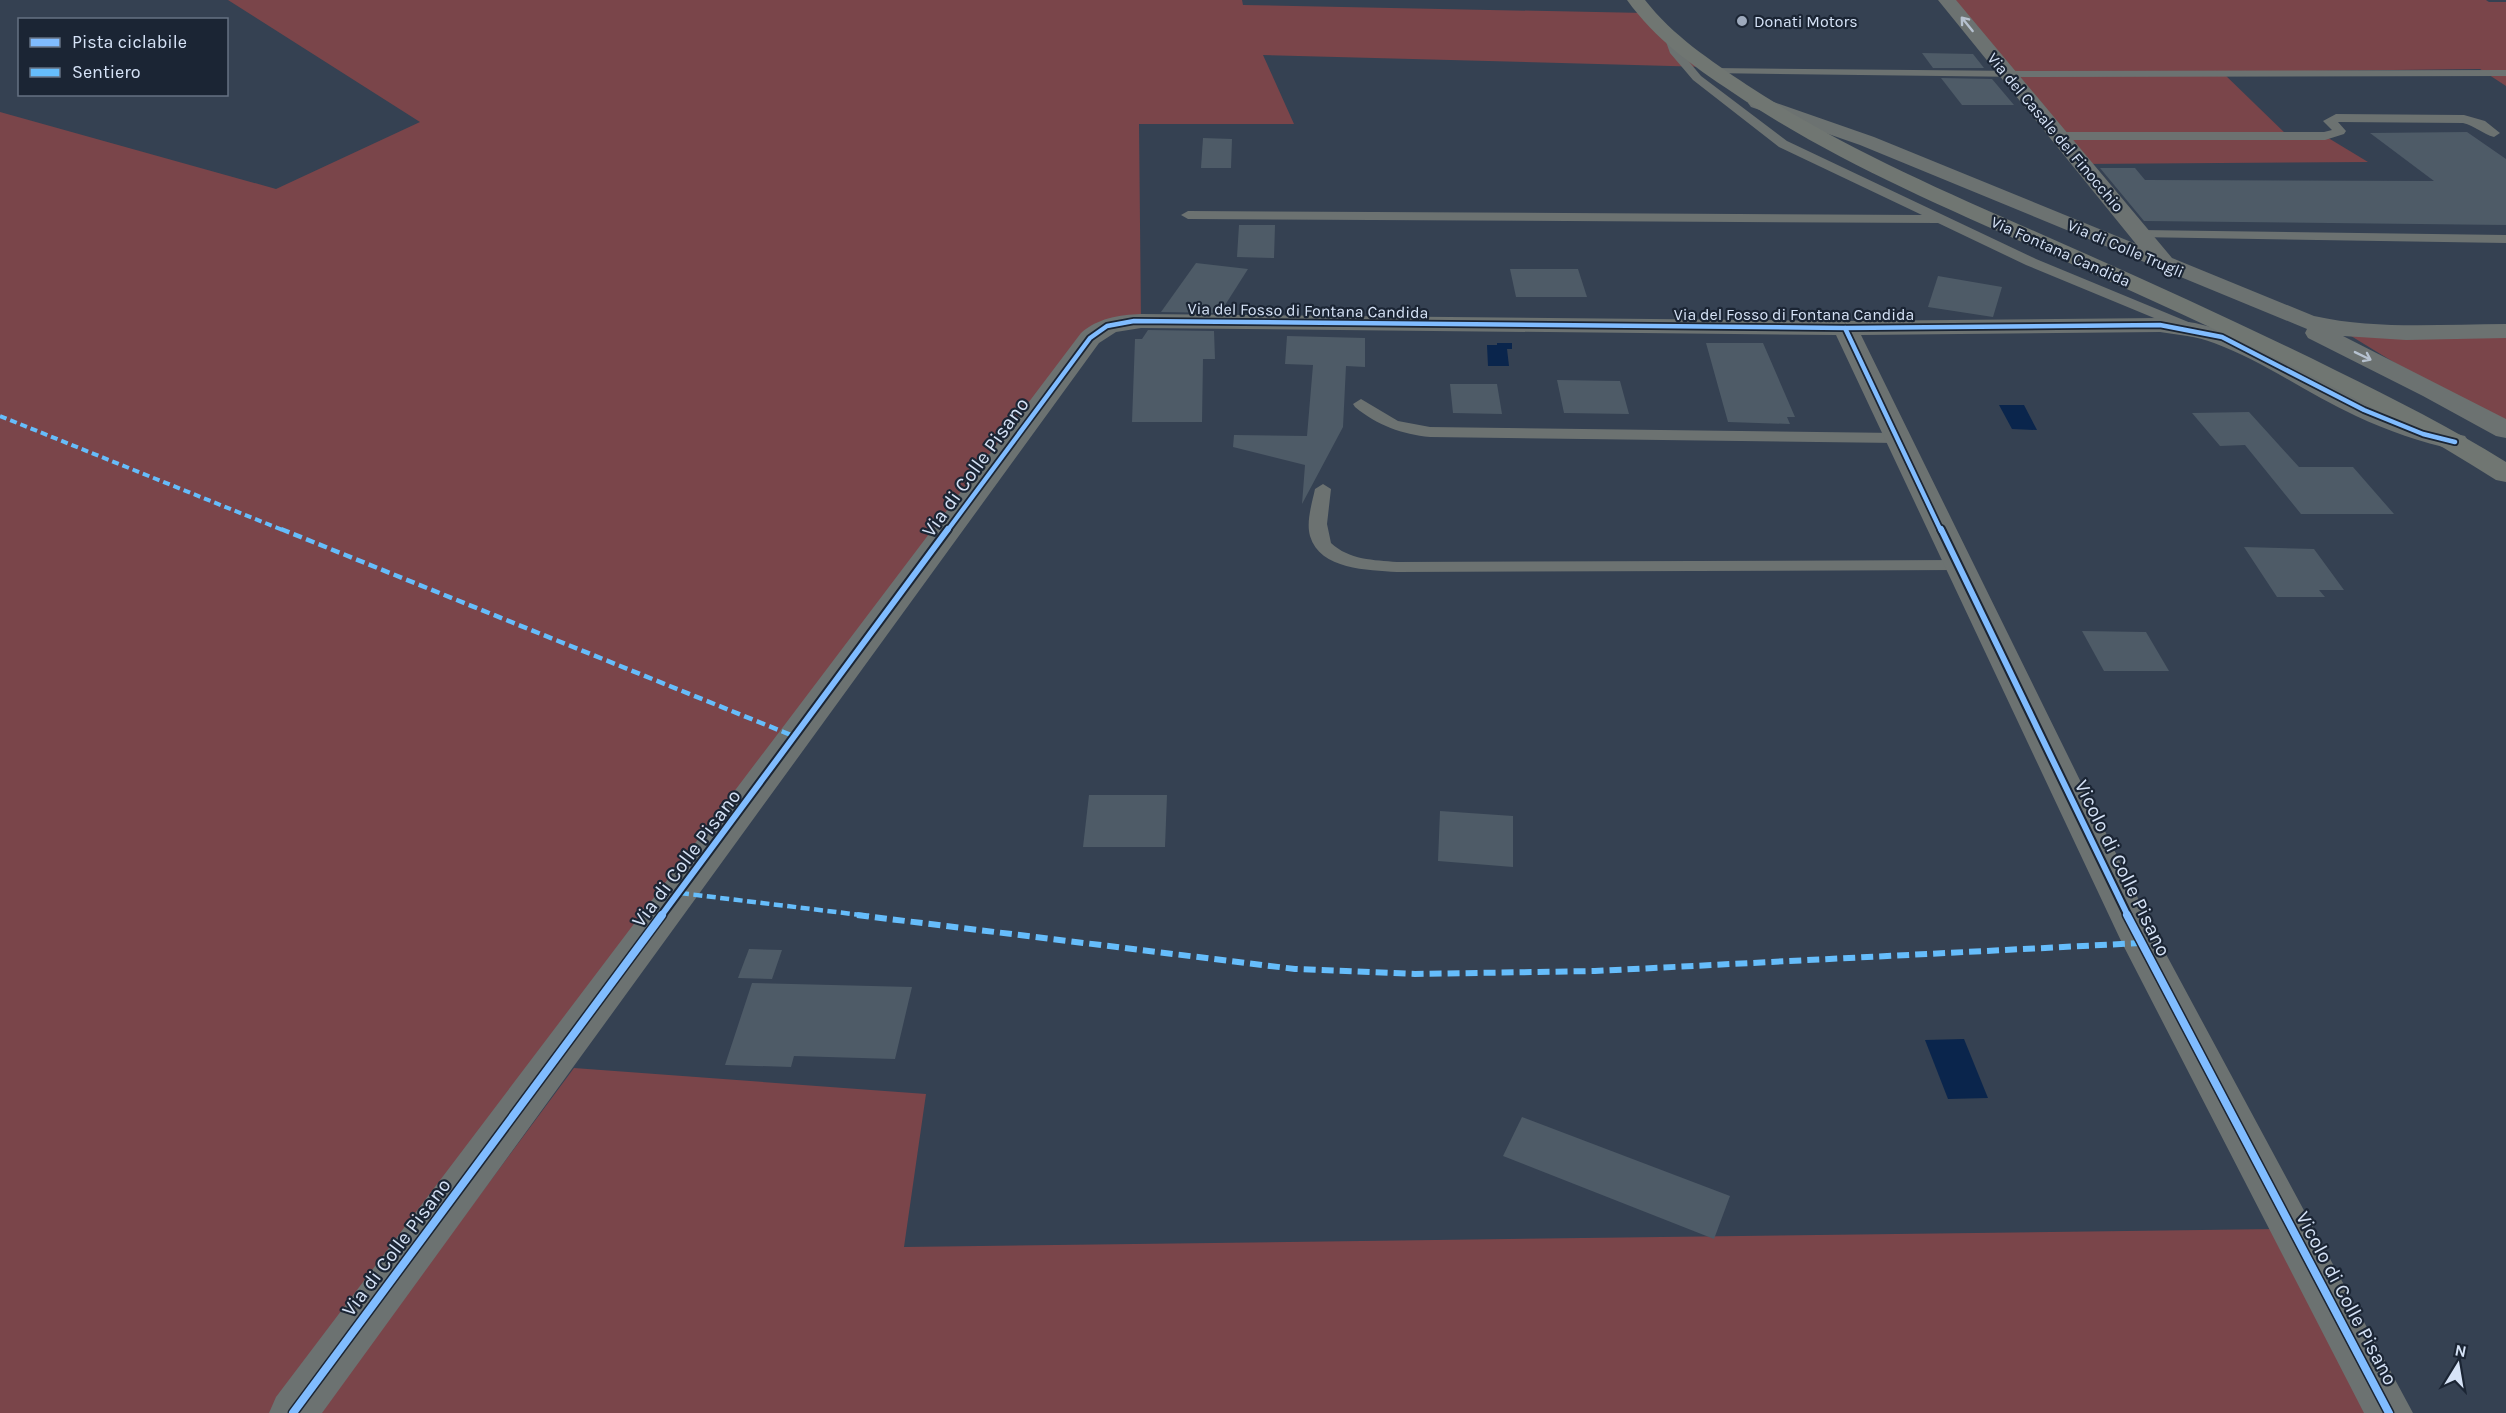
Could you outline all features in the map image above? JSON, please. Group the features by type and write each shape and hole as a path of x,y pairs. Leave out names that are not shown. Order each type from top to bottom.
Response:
{"main road":[{"name":"Via Fontana Candida","path":"1636,0 1670,39 1758,103 1893,176 2248,336 2455,442 2506,474"}],"street":[{"name":"Via del Casale del Finocchio","path":"1947,0 2165,264"},
{"name":"Via di Colle Trugli","path":"1758,103 1876,145 2298,318 2338,328 2375,331 2506,331"},
{"path":"2235,293 2397,372 2506,430"},
{"name":"Via del Fosso di Fontana Candida","path":"1108,326 1131,321 1845,328 2160,325 2222,337 2242,345 2387,422 2455,442"},
{"name":"Via di Colle Pisano","path":"293,1413 1090,338 1108,326"},
{"name":"Vicolo di Colle Pisano","path":"1845,328 1957,566 2141,943 2389,1413"}],"lane":[{"path":"1670,39 1680,58 1697,78 1779,141 2055,273 2195,330"},
{"path":"1712,71 2008,74 2506,73"},
{"path":"2059,136 2325,136 2338,134 2338,128 2330,121 2336,118 2464,119 2481,124 2494,133"},
{"path":"1188,215 1939,219"},
{"path":"2141,234 2506,239"},
{"path":"1361,404 1376,417 1391,424 1430,432 1897,438"},
{"path":"1323,489 1319,525 1322,544 1332,554 1365,564 1397,567 1957,566"}],"shaded area":[{"path":"228,0 1242,0 1243,5 1645,13 1707,67 1263,55 1294,124 1139,124 1141,321 1108,325 293,1413 0,1413 0,112 276,189 420,122"},
{"path":"1947,0 2486,0 2506,2 2506,86 2480,69 2222,72 2288,136 2325,136 2368,162 2082,164"},
{"path":"2338,328 2506,331 2506,420 2488,420"},
{"path":"574,1068 926,1094 904,1247 2276,1229 2378,1413 318,1413"}],"water":[{"path":"1497,343 1512,343 1512,349 1507,349 1509,366 1488,366 1487,345 1497,345"},
{"path":"1999,405 2024,405 2037,430 2012,429"},
{"path":"1964,1039 1988,1098 1948,1099 1925,1040"}],"building":[{"path":"1922,53 1973,54 1984,68 1933,68"},
{"path":"1941,78 1992,79 2014,105 1962,105"},
{"path":"2467,132 2506,159 2506,225 2144,221 2100,168 2135,168 2145,180 2434,181 2370,133"},
{"path":"1203,138 1232,139 1231,168 1201,168"},
{"path":"1239,225 1275,225 1274,258 1237,257"},
{"path":"1196,263 1248,269 1220,313 1161,312"},
{"path":"1510,269 1578,269 1587,297 1516,297"},
{"path":"1938,276 2002,287 1993,317 1928,307"},
{"path":"1148,330 1214,331 1215,359 1203,359 1202,422 1132,422 1135,339 1142,339"},
{"path":"1287,336 1365,338 1365,367 1346,366 1343,427 1302,504 1305,465 1233,447 1234,435 1307,436 1313,365 1285,364"},
{"path":"1706,343 1763,343 1795,417 1787,417 1790,424 1728,422"},
{"path":"1557,380 1620,381 1629,414 1564,413"},
{"path":"1450,384 1497,384 1502,414 1453,413"},
{"path":"2249,412 2299,467 2353,467 2394,514 2301,514 2245,445 2220,446 2192,413"},
{"path":"2244,547 2314,549 2344,590 2319,590 2325,597 2277,597"},
{"path":"2082,631 2146,632 2169,671 2104,671"},
{"path":"1089,795 1167,795 1165,847 1083,847"},
{"path":"1440,811 1513,816 1513,867 1438,861"},
{"path":"749,949 782,950 772,979 738,978"},
{"path":"752,983 912,987 895,1059 794,1056 791,1067 725,1065"},
{"path":"1522,1117 1730,1196 1714,1239 1503,1156"}],"marked path":[{"path":"0,416 796,737"},
{"path":"680,893 1295,969 1355,973 1475,974 1595,971 2141,943"}],"cycle path":[{"path":"293,1413 1090,338 1107,326 1141,321 1845,328 2160,325 2222,337 2364,410 2423,434 2455,442"},
{"path":"1845,328 2141,943 2389,1413"}],"place":[{"name":"Donati Motors","path":"1742,21"}]}
